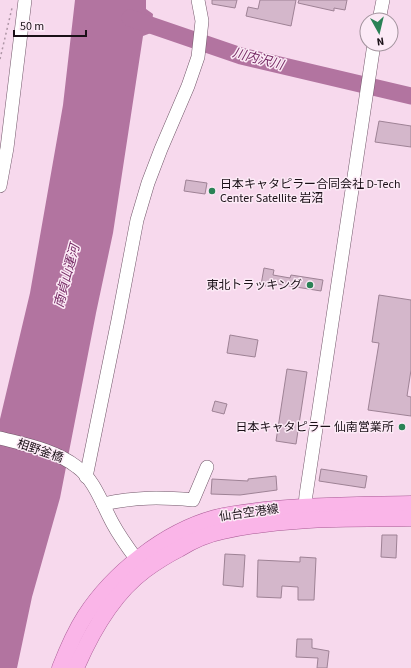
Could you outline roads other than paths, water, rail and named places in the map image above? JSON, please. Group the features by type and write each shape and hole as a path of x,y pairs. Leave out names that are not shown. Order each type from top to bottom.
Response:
{"main road":[{"name":"仙台空港線","path":"60,668 72,639 85,616 104,590 140,565 164,557 192,542 222,531 264,524 304,514 411,504"},
{"name":"仙台空港線","path":"304,514 411,518"},
{"name":"仙台空港線","path":"76,668 87,643 100,621 128,585 140,565"}],"street":[{"path":"0,186 7,148 25,0"},
{"path":"140,565 113,524 93,485 82,472 118,320 137,220 148,183 188,86 198,57 202,21 198,0"},
{"path":"381,12 383,0"},
{"path":"304,514 373,52"},
{"name":"相野釜橋","path":"0,438 46,450 60,456 82,472"},
{"path":"103,504 135,498 162,497 193,500 207,467"}],"water":[{"name":"南貞山運河","path":"75,0 146,0 146,9 153,14 151,33 143,36 113,233 60,498 32,597 17,668 0,668 0,419 30,293 63,105"}],"waterway":[{"name":"川内沢川","path":"130,18 241,56 411,96"}],"place":[{"name":"日本キャタピラー合同会社 D-Tech Center Satellite 岩沼","path":"212,191"},
{"name":"東北トラッキング","path":"310,285"},
{"name":"日本キャタピラー 仙南営業所","path":"402,427"}]}
